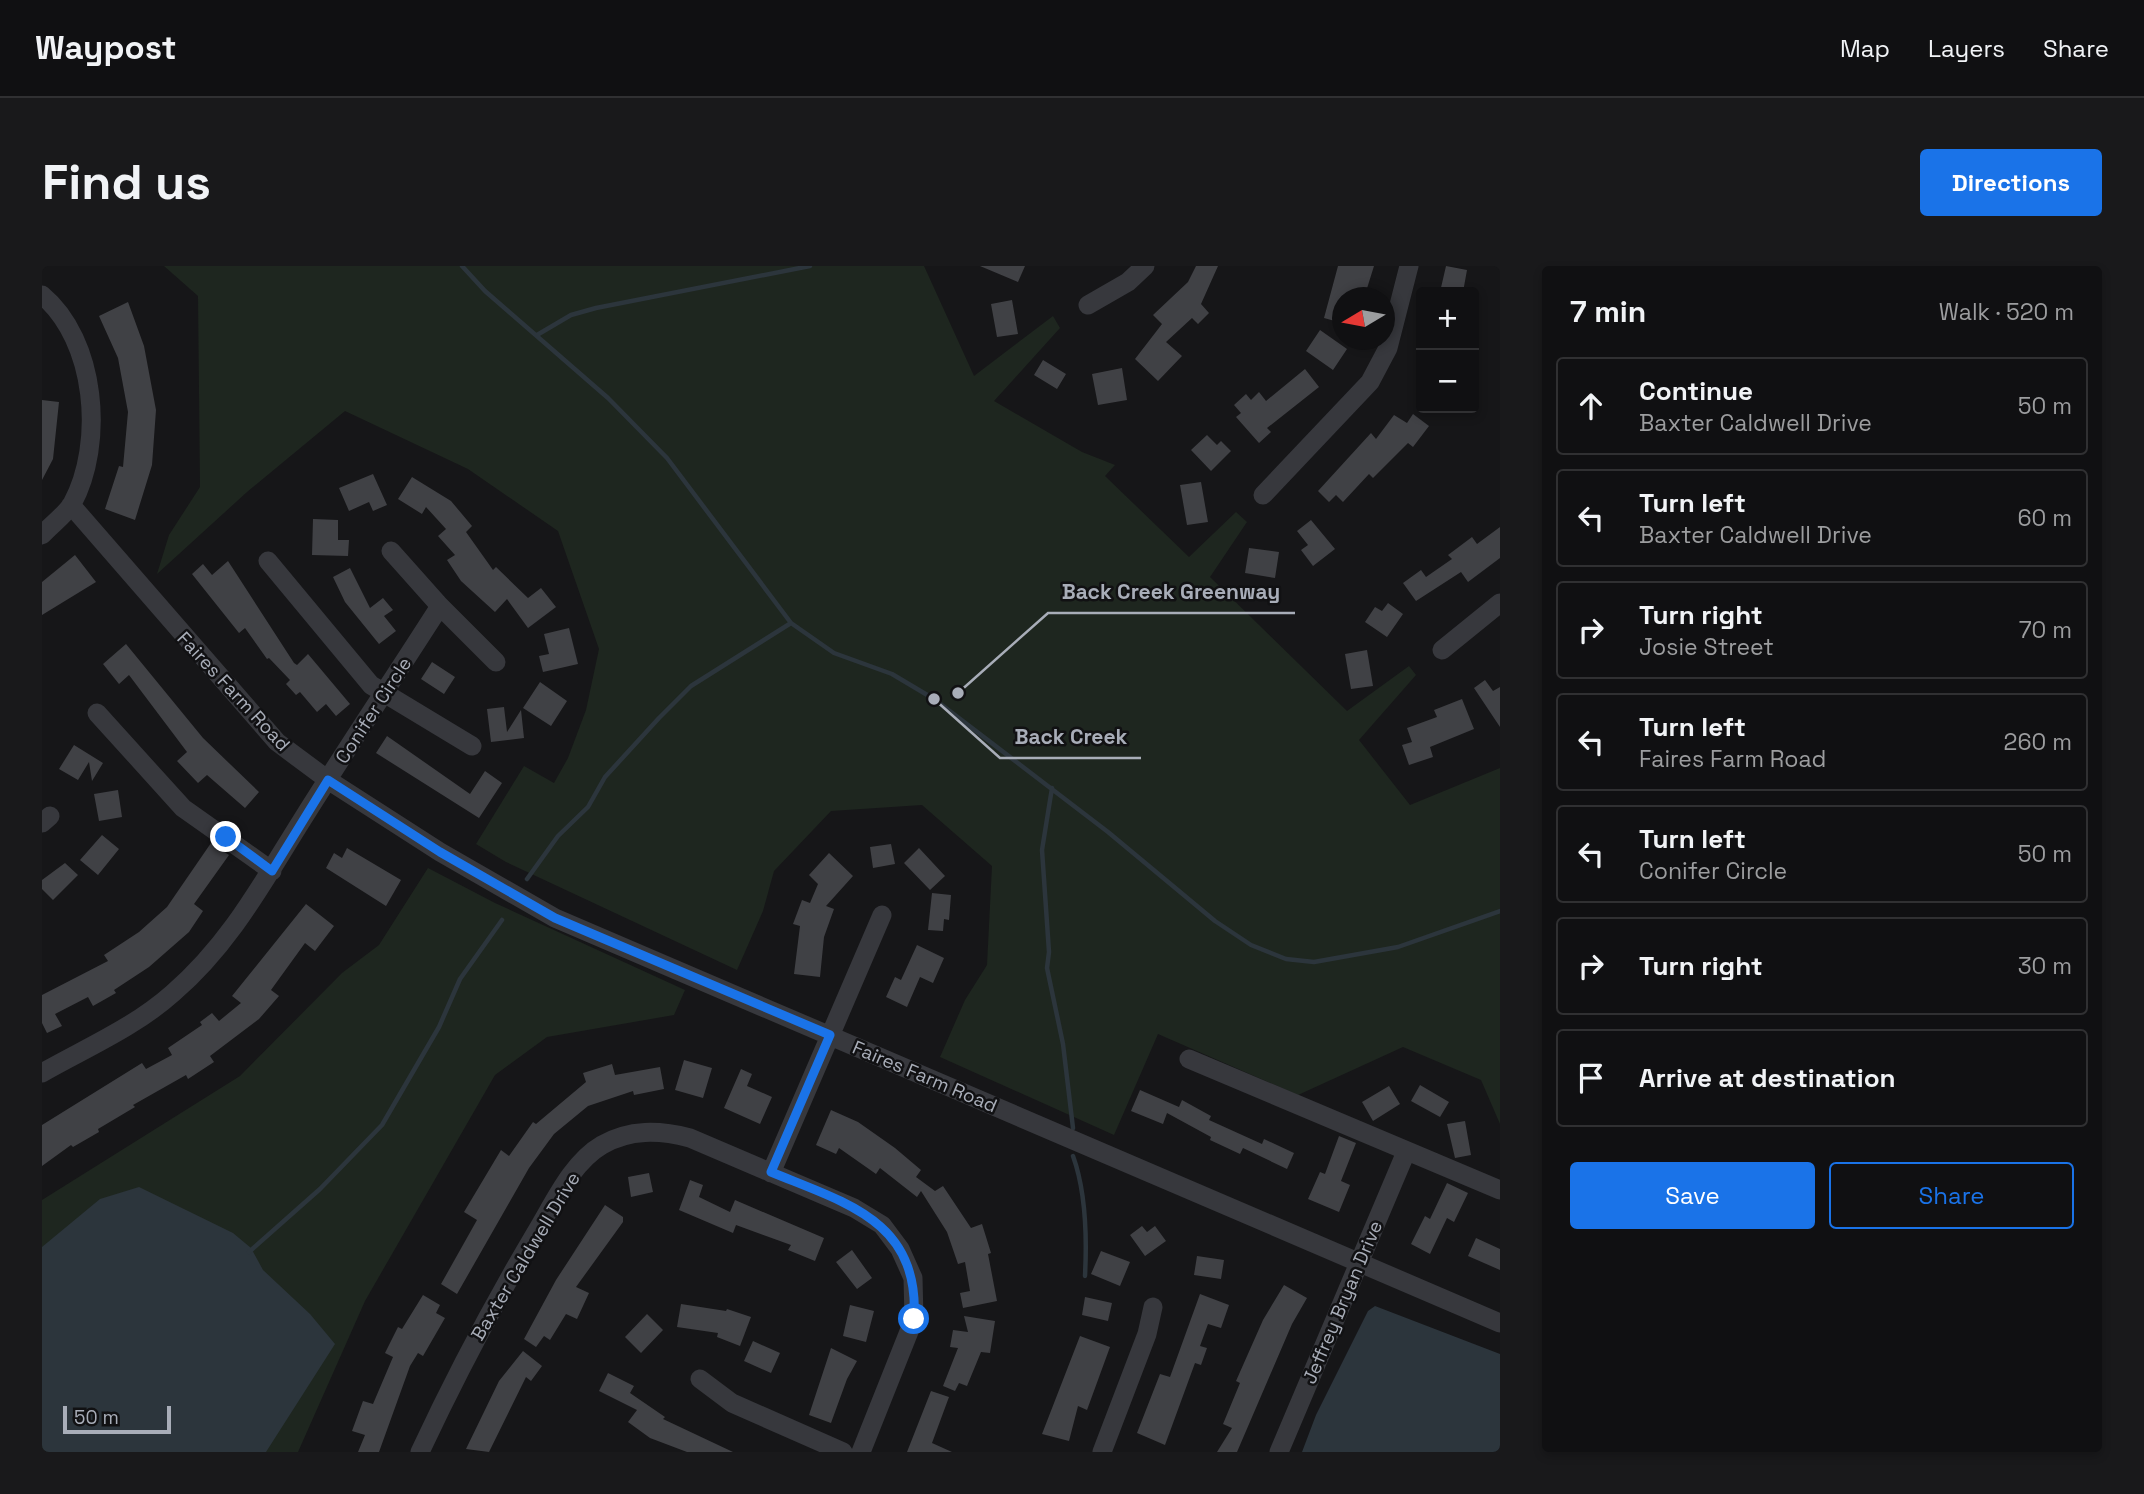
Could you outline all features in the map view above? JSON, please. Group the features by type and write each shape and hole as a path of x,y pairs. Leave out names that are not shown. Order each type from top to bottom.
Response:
{"street":[{"path":"1088,305 1128,282 1145,266"},
{"path":"1263,495 1370,382 1388,348 1409,266"},
{"path":"42,295 56,307 78,346 93,401 86,461 71,505 42,535"},
{"name":"Faires Farm Road","path":"71,505 255,720 277,742 328,780 440,852 555,918 1500,1323"},
{"path":"391,551 440,606 496,662"},
{"path":"268,561 371,685 471,746"},
{"path":"1442,650 1500,603"},
{"name":"Conifer Circle","path":"42,1073 107,1037 171,995 214,955 272,871 440,606"},
{"path":"97,713 183,808 272,871"},
{"path":"771,1172 882,915"},
{"path":"1189,1059 1406,1153 1500,1190"},
{"name":"Baxter Caldwell Drive","path":"421,1452 458,1371 494,1304 552,1205 585,1158 620,1137 640,1132 665,1131 690,1138 854,1208 882,1225 900,1249 913,1278 914,1319 861,1452"},
{"name":"Jeffrey Bryan Drive","path":"1279,1452 1406,1153"},
{"path":"1102,1452 1147,1334 1153,1307"},
{"path":"700,1380 732,1403 843,1452"}],"shaded area":[{"path":"164,266 924,266 974,376 1053,316 1060,328 994,401 1082,452 1115,465 1105,476 1189,557 1236,512 1247,522 1210,577 1347,711 1409,666 1416,675 1359,740 1410,805 1500,768 1500,1124 1481,1080 1403,1047 1298,1095 1158,1034 1114,1135 940,1057 965,1000 987,965 992,866 922,805 831,811 774,871 763,911 737,970 506,862 476,844 524,766 554,783 568,758 586,710 599,649 558,531 468,469 345,411 247,492 157,574 169,535 200,487 198,296"},
{"path":"428,868 495,903 685,990 674,1015 547,1037 495,1075 365,1301 298,1452 42,1452 42,1200 240,1076 342,973 379,945"},
{"path":"139,1187 233,1233 251,1248 263,1270 310,1314 335,1344 266,1452 42,1452 42,1247 100,1199"},
{"path":"1375,1306 1500,1354 1500,1452 1302,1452 1316,1415 1368,1311"}],"building":[{"path":"980,266 1025,266 1018,282"},
{"path":"1196,266 1218,266 1201,304 1209,313 1198,324 1192,318 1166,342 1182,356 1158,381 1135,359 1162,324 1153,315 1188,282"},
{"path":"1338,266 1374,266 1367,287 1332,287"},
{"path":"1446,266 1467,270 1464,287 1441,287"},
{"path":"1332,288 1332,320 1324,318"},
{"path":"1012,300 1018,334 997,337 991,304"},
{"path":"128,302 144,346 156,410 152,465 135,520 105,509 119,466 123,467 128,412 118,358 99,316"},
{"path":"1320,330 1332,338 1332,350 1346,350 1333,370 1306,351"},
{"path":"1043,360 1066,374 1057,389 1034,375"},
{"path":"1122,368 1127,400 1098,405 1092,374"},
{"path":"1305,369 1319,387 1267,428 1271,432 1259,443 1236,417 1241,413 1234,405 1246,394 1251,400 1259,392 1266,401"},
{"path":"42,400 59,402 53,459 42,480"},
{"path":"1413,414 1429,426 1413,447 1408,443 1373,478 1369,474 1343,502 1336,495 1329,502 1318,491 1371,433 1376,439 1394,415 1407,423"},
{"path":"1207,435 1217,445 1221,441 1231,451 1211,471 1191,450"},
{"path":"373,474 387,505 373,511 369,502 349,511 339,488"},
{"path":"412,477 451,501 472,526 466,532 493,570 496,567 528,598 541,588 556,607 528,628 507,599 495,612 461,581 447,560 455,555 438,536 446,529 426,507 422,514 398,499"},
{"path":"1201,482 1208,522 1187,525 1180,485"},
{"path":"313,519 338,520 338,540 349,540 348,556 312,555"},
{"path":"1311,520 1335,549 1313,566 1301,550 1308,545 1297,531"},
{"path":"1500,527 1500,558 1468,582 1461,572 1416,601 1403,583 1421,570 1426,577 1452,559 1448,555 1472,537 1477,544"},
{"path":"1249,548 1279,552 1275,578 1245,573"},
{"path":"75,555 96,582 42,615 42,582"},
{"path":"228,561 294,663 297,665 308,654 350,704 336,716 326,704 317,712 300,692 296,695 286,684 290,680 267,659 245,628 239,633 192,574 203,564 212,575"},
{"path":"350,568 370,608 383,598 393,610 384,616 396,631 379,644 345,602 333,577"},
{"path":"1388,603 1403,614 1387,637 1365,622 1375,607 1382,611"},
{"path":"569,628 578,664 543,672 539,656 549,654 544,634"},
{"path":"126,644 203,738 259,792 245,808 207,775 198,783 177,761 187,752 129,675 119,684 103,664"},
{"path":"1367,650 1373,686 1351,689 1345,654"},
{"path":"432,662 455,677 444,694 421,679"},
{"path":"1485,680 1493,691 1500,687 1500,727 1474,688"},
{"path":"540,682 567,701 551,726 523,708"},
{"path":"1462,699 1474,729 1430,747 1433,757 1409,765 1402,745 1412,742 1407,728 1437,717 1434,710"},
{"path":"504,707 507,732 521,710 524,738 491,742 487,709"},
{"path":"387,736 470,794 485,771 502,783 479,818 376,753"},
{"path":"74,745 103,763 92,781 89,762 78,780 59,769"},
{"path":"118,790 122,817 99,821 94,794"},
{"path":"102,835 119,849 98,875 80,860"},
{"path":"211,843 229,855 194,904 203,911 189,932 149,967 114,990 116,993 93,1006 88,997 55,1014 62,1026 47,1033 42,1023 42,995 108,961 104,955 139,932 167,907"},
{"path":"891,844 895,864 873,868 870,847"},
{"path":"347,848 401,880 386,906 326,868 334,853 342,858"},
{"path":"919,848 945,876 930,890 904,863"},
{"path":"829,853 853,876 826,906 834,909 824,937 820,977 794,974 800,926 793,924 802,900 810,903 818,884 809,875"},
{"path":"65,863 78,875 53,900 42,889 42,880"},
{"path":"932,893 951,895 949,920 944,919 943,931 928,930"},
{"path":"306,904 334,926 315,951 305,943 271,990 279,996 259,1019 210,1056 214,1062 188,1079 186,1075 133,1105 135,1107 98,1129 99,1132 73,1147 71,1145 42,1166 42,1125 142,1063 146,1069 172,1055 168,1048 202,1025 200,1022 212,1013 219,1021 241,1003 232,996"},
{"path":"917,945 944,958 933,983 920,977 907,1007 886,997 895,977 901,980"},
{"path":"684,1060 712,1068 703,1098 675,1090"},
{"path":"612,1064 615,1075 660,1067 664,1089 634,1095 633,1091 588,1106 554,1134 529,1168 457,1294 441,1284 477,1220 464,1212 501,1150 509,1156 533,1122 536,1124 586,1082 583,1073"},
{"path":"741,1069 752,1074 747,1086 772,1097 760,1124 724,1108"},
{"path":"1420,1085 1449,1102 1440,1117 1411,1101"},
{"path":"1389,1086 1400,1104 1373,1121 1362,1102"},
{"path":"1140,1090 1179,1107 1182,1100 1211,1116 1209,1120 1262,1144 1264,1139 1294,1153 1287,1169 1243,1148 1240,1154 1210,1140 1211,1137 1167,1113 1163,1124 1131,1111"},
{"path":"831,1110 858,1122 895,1148 921,1170 916,1177 935,1191 943,1186 971,1228 982,1224 991,1253 988,1254 997,1301 963,1308 960,1293 970,1291 965,1262 958,1264 947,1232 921,1191 917,1197 880,1168 876,1174 839,1148 836,1154 816,1145"},
{"path":"1465,1121 1471,1155 1455,1158 1447,1124"},
{"path":"1339,1136 1356,1143 1341,1181 1350,1185 1339,1212 1308,1199 1320,1172 1325,1174"},
{"path":"649,1173 653,1192 631,1197 628,1177"},
{"path":"690,1180 703,1185 699,1197 730,1212 735,1200 824,1238 815,1261 788,1250 791,1245 736,1225 733,1233 679,1210"},
{"path":"1447,1183 1468,1193 1454,1222 1447,1218 1430,1254 1411,1244 1425,1216 1430,1219"},
{"path":"605,1205 623,1217 623,1222 576,1287 589,1293 577,1319 566,1314 550,1340 544,1336 536,1347 524,1339 556,1280"},
{"path":"1142,1226 1147,1232 1155,1226 1166,1241 1145,1256 1130,1235"},
{"path":"1476,1238 1500,1249 1500,1270 1468,1256"},
{"path":"852,1250 872,1278 857,1289 836,1262"},
{"path":"1101,1251 1130,1262 1120,1286 1091,1274"},
{"path":"1197,1256 1224,1260 1221,1279 1194,1275"},
{"path":"1284,1285 1307,1298 1292,1324 1237,1452 1217,1452 1232,1428 1223,1424 1240,1383 1236,1381 1263,1320"},
{"path":"1200,1294 1229,1305 1221,1328 1208,1324 1200,1346 1207,1348 1201,1365 1195,1363 1165,1445 1137,1433 1160,1374 1170,1377"},
{"path":"423,1295 440,1305 436,1313 445,1318 423,1356 418,1353 410,1366 379,1452 358,1452 365,1435 352,1431 363,1401 373,1404 393,1357 385,1353 398,1327 402,1329"},
{"path":"1085,1297 1112,1303 1108,1321 1082,1315"},
{"path":"681,1304 727,1309 751,1317 740,1346 717,1337 718,1333 677,1327"},
{"path":"850,1305 874,1311 866,1342 843,1336"},
{"path":"647,1314 663,1330 641,1353 625,1337"},
{"path":"964,1316 995,1321 990,1353 981,1352 967,1386 959,1383 955,1391 943,1386 958,1348 950,1347 953,1330 968,1332"},
{"path":"1080,1336 1110,1347 1087,1410 1078,1406 1069,1441 1042,1434"},
{"path":"753,1341 780,1353 771,1373 744,1361"},
{"path":"831,1348 857,1361 847,1379 831,1423 809,1415"},
{"path":"523,1351 542,1366 531,1381 526,1377 489,1452 466,1449 499,1381"},
{"path":"608,1373 634,1386 630,1393 665,1417 663,1419 733,1452 687,1452 650,1438 628,1422 637,1410 599,1391"},
{"path":"931,1391 949,1397 932,1443 952,1452 907,1452"}],"waterway":[{"path":"462,266 485,291 608,398 667,458 791,623 834,653 892,674 934,699 1108,832 1215,921 1251,945 1286,959 1314,962 1398,947 1500,911"},
{"path":"537,335 571,315 596,308 810,266"},
{"path":"527,879 558,836 588,807 605,777 691,686 791,623"},
{"path":"1052,788 1042,850 1049,952 1047,968 1063,1044 1073,1128"},
{"path":"249,1252 320,1189 382,1125 439,1027 460,979 502,920"},
{"path":"1073,1156 1081,1184 1085,1215 1085,1276"}],"place":[{"name":"Back Creek Greenway","path":"958,693"},
{"name":"Back Creek","path":"934,699"}],"route":[{"path":"226,837 272,871 328,780 440,852 555,918 830,1035 771,1172 854,1208 882,1225 894,1238 913,1278 914,1319"}]}
